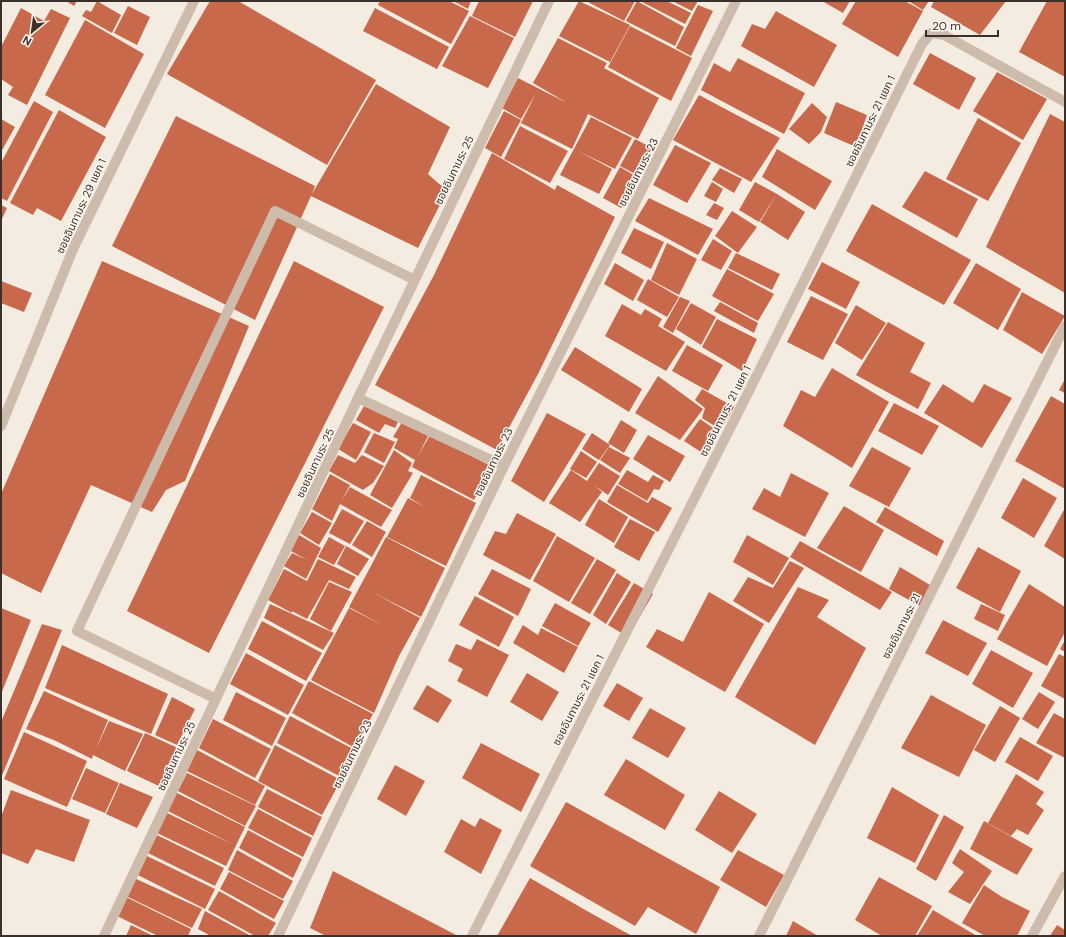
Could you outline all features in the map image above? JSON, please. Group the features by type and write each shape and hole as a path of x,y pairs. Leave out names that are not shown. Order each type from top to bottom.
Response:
{"street":[{"name":"ซอยอินทามระ 29 แยก 1","path":"1,426 74,247 194,1"},
{"name":"ซอยอินทามระ 25","path":"104,936 358,398 550,1"},
{"name":"ซอยอินทามระ 23","path":"278,936 504,466 736,1"},
{"name":"ซอยอินทามระ 21 แยก 1","path":"472,936 753,382 922,44 931,33 944,35 1065,102"},
{"path":"216,699 77,631 275,211 415,280"},
{"name":"ซอยอินทามระ 21","path":"759,936 1065,326"},
{"path":"358,398 504,466"},
{"path":"1032,936 1065,876"}],"building":[{"path":"66,1 77,1 74,6"},
{"path":"97,1 121,15 112,33 82,16 86,10 91,12"},
{"path":"210,1 238,1 376,80 327,165 167,74"},
{"path":"380,1 449,1 469,11 451,44 378,5"},
{"path":"453,1 471,1 468,9"},
{"path":"479,1 533,1 515,37 472,16"},
{"path":"579,1 630,25 610,62 559,36"},
{"path":"586,1 635,1 624,21"},
{"path":"637,1 684,27 675,46 626,21"},
{"path":"640,1 667,1 691,13 685,24"},
{"path":"672,1 698,1 692,11"},
{"path":"822,1 850,1 843,13"},
{"path":"856,1 905,1 923,11 898,57 842,24"},
{"path":"908,1 929,1 923,10"},
{"path":"934,1 1006,1 980,35 931,7"},
{"path":"1047,1 1065,1 1065,77 1019,52"},
{"path":"698,5 713,11 691,56 676,48"},
{"path":"128,6 150,17 137,45 114,33"},
{"path":"21,8 44,21 51,9 70,18 27,105 8,95 13,87 1,79 1,47"},
{"path":"375,8 449,47 437,69 363,31"},
{"path":"776,11 837,45 814,87 741,46 752,24 765,29"},
{"path":"470,16 514,38 488,88 442,66"},
{"path":"85,20 144,54 105,128 45,95"},
{"path":"630,26 692,58 671,101 608,67"},
{"path":"558,38 607,63 604,68 659,98 638,139 588,114 572,149 521,123 536,93 521,119 502,108 518,78 567,103 533,83"},
{"path":"930,53 976,78 959,110 913,84"},
{"path":"738,58 805,93 784,134 701,90 714,63 730,72"},
{"path":"997,72 1047,99 1023,140 973,111"},
{"path":"376,84 450,127 428,174 447,191 418,248 311,196 255,320 112,246 176,116 315,186 312,194"},
{"path":"699,95 780,138 751,182 673,140"},
{"path":"34,101 53,112 7,201 1,198 1,163"},
{"path":"836,102 867,115 856,147 824,133"},
{"path":"812,103 827,117 821,132 809,144 789,129"},
{"path":"59,110 106,137 61,221 37,208 33,215 10,203"},
{"path":"504,111 521,120 501,157 485,148"},
{"path":"1050,114 1065,122 1065,293 986,247"},
{"path":"591,117 632,138 615,169 578,151 612,169 599,194 560,175"},
{"path":"978,118 1021,143 988,201 946,179"},
{"path":"1,119 15,127 1,152"},
{"path":"520,126 568,151 550,183 504,159"},
{"path":"635,139 652,148 637,175 620,166"},
{"path":"675,145 711,163 687,203 653,185"},
{"path":"777,149 832,181 815,210 762,177"},
{"path":"492,153 555,190 557,185 615,217 538,374 497,450 375,385 434,275"},
{"path":"620,167 637,177 621,208 603,198"},
{"path":"720,168 742,179 734,193 712,180"},
{"path":"925,171 978,199 957,238 902,207"},
{"path":"712,182 723,189 716,202 704,196"},
{"path":"755,182 777,194 759,222 739,210"},
{"path":"777,194 805,212 788,240 760,222"},
{"path":"649,198 713,229 698,255 635,221"},
{"path":"714,203 724,208 717,220 706,215"},
{"path":"872,204 971,260 944,305 846,251"},
{"path":"1,205 7,208 1,221"},
{"path":"732,211 757,227 738,253 715,236"},
{"path":"634,228 664,242 651,269 621,253"},
{"path":"713,239 732,251 721,270 701,260"},
{"path":"667,243 697,259 679,295 651,280"},
{"path":"736,253 780,274 772,290 728,268"},
{"path":"102,261 249,326 185,481 166,490 152,512 91,485 41,593 1,573 1,494"},
{"path":"294,261 384,307 209,653 127,611"},
{"path":"822,262 860,282 846,309 808,289"},
{"path":"615,263 644,280 633,301 604,284"},
{"path":"976,263 1021,289 998,330 953,303"},
{"path":"727,269 774,294 758,321 712,296"},
{"path":"648,279 679,297 667,317 637,300"},
{"path":"1,281 32,293 24,312 1,303"},
{"path":"1022,292 1065,316 1042,354 1003,330"},
{"path":"811,296 848,314 823,360 787,342"},
{"path":"680,297 690,301 673,333 663,327"},
{"path":"720,302 758,323 754,333 714,311"},
{"path":"691,303 716,317 701,345 676,329"},
{"path":"622,304 641,315 645,309 662,319 658,326 685,342 666,371 605,336"},
{"path":"856,305 886,323 862,360 835,343"},
{"path":"717,319 757,339 742,371 702,347"},
{"path":"888,322 925,343 910,372 931,383 918,409 856,375"},
{"path":"687,345 723,365 708,391 672,371"},
{"path":"575,347 642,389 629,412 561,370"},
{"path":"832,368 889,402 852,468 783,426 801,390 815,397"},
{"path":"658,376 703,409 680,440 635,413"},
{"path":"1065,379 1065,393 1059,390"},
{"path":"943,384 973,403 984,384 1012,398 982,448 924,413"},
{"path":"702,389 734,407 721,430 702,418 705,408 695,400"},
{"path":"1051,396 1065,404 1065,489 1015,461"},
{"path":"894,403 939,426 922,455 878,431"},
{"path":"364,406 398,422 395,428 385,424 379,433 356,420"},
{"path":"547,413 586,434 544,502 511,481"},
{"path":"404,419 430,432 418,456 430,435 491,466 474,500 412,467 415,460 394,448 398,439 393,437"},
{"path":"700,419 719,432 704,454 684,441"},
{"path":"621,420 637,430 624,453 608,443"},
{"path":"353,423 371,432 356,460 338,449"},
{"path":"374,433 395,442 384,463 364,452"},
{"path":"592,433 610,445 599,460 582,449"},
{"path":"648,435 685,456 670,482 633,459"},
{"path":"609,447 630,458 620,473 600,460"},
{"path":"872,447 911,468 889,507 849,486"},
{"path":"394,450 412,463 408,471 413,473 392,508 370,495"},
{"path":"581,451 597,462 586,478 570,469"},
{"path":"338,455 355,463 362,455 384,466 373,483 363,490 329,471"},
{"path":"599,463 620,476 608,495 595,486 602,492 580,522 549,503 571,470 587,481"},
{"path":"627,470 648,482 653,475 664,481 659,490 654,489 647,501 618,484"},
{"path":"791,473 829,493 805,537 752,509 764,488 780,497"},
{"path":"330,474 350,485 341,502 350,487 392,510 381,527 340,504 332,521 312,509"},
{"path":"421,475 476,503 446,566 387,537 408,498 425,507 410,498"},
{"path":"1023,478 1057,498 1034,538 1001,518"},
{"path":"617,485 648,503 652,497 672,508 658,532 607,502"},
{"path":"599,499 628,517 614,543 585,525"},
{"path":"844,506 884,530 861,572 817,548"},
{"path":"885,507 944,541 937,556 876,522"},
{"path":"1065,508 1065,559 1044,546"},
{"path":"342,509 364,521 350,544 329,533"},
{"path":"312,512 332,523 319,545 300,533"},
{"path":"517,513 556,534 530,580 483,555 495,531 506,534"},
{"path":"630,519 655,532 639,561 614,547"},
{"path":"367,521 386,532 372,557 352,545"},
{"path":"299,535 321,548 306,579 284,566 292,553 307,560 291,551"},
{"path":"747,535 789,558 773,585 733,562"},
{"path":"557,536 595,558 569,602 533,581"},
{"path":"329,537 345,546 334,565 318,557"},
{"path":"386,537 445,568 421,617 372,592 420,618 399,656 374,713 311,680 349,608 384,626 349,607"},
{"path":"800,541 892,592 880,610 790,557"},
{"path":"346,546 369,559 358,576 337,564"},
{"path":"978,547 1021,571 1000,612 956,588"},
{"path":"318,559 356,577 349,589 329,580 307,619 268,600 284,569 307,581"},
{"path":"597,559 616,570 590,614 571,603"},
{"path":"790,561 804,568 769,623 733,601 748,577 773,588"},
{"path":"900,567 930,585 920,606 889,589"},
{"path":"492,569 531,589 518,616 478,594"},
{"path":"617,573 631,582 606,624 593,615"},
{"path":"329,582 352,592 331,631 310,619"},
{"path":"634,583 653,594 628,637 608,625"},
{"path":"1029,584 1065,607 1065,632 1047,666 997,639"},
{"path":"798,587 829,600 817,617 866,648 815,745 735,697"},
{"path":"709,592 764,624 725,692 646,647 657,629 683,642"},
{"path":"475,596 514,617 499,647 459,625"},
{"path":"555,603 591,623 578,646 542,626"},
{"path":"270,604 334,633 323,650 264,618"},
{"path":"981,604 1005,615 998,631 974,619"},
{"path":"1,608 31,620 1,694"},
{"path":"943,620 987,643 968,676 925,653"},
{"path":"262,621 322,653 306,681 248,649"},
{"path":"42,624 62,630 1,778 1,722"},
{"path":"523,625 538,635 541,628 578,647 564,673 513,643"},
{"path":"477,639 509,655 487,697 457,681 463,669 448,661 456,644 471,650"},
{"path":"1065,640 1065,652 1060,649"},
{"path":"62,645 168,694 151,734 45,688"},
{"path":"991,650 1033,673 1013,708 972,684"},
{"path":"246,653 304,685 288,715 230,684"},
{"path":"1059,654 1065,657 1065,699 1041,686"},
{"path":"527,673 559,692 542,721 510,702"},
{"path":"309,681 373,714 355,748 292,713"},
{"path":"617,683 643,698 629,721 603,706"},
{"path":"427,685 452,700 438,723 413,709"},
{"path":"44,691 108,720 96,749 109,721 143,734 125,771 93,755 92,759 56,741 26,729"},
{"path":"236,692 286,718 272,746 223,720"},
{"path":"1039,692 1055,702 1038,729 1022,719"},
{"path":"931,695 986,725 959,777 901,748"},
{"path":"172,697 195,709 177,745 155,735"},
{"path":"1000,706 1020,718 995,762 974,750"},
{"path":"650,708 686,728 668,758 632,738"},
{"path":"1054,713 1065,719 1065,758 1036,743"},
{"path":"290,716 355,750 341,777 277,743"},
{"path":"213,719 271,749 255,778 199,748"},
{"path":"24,732 87,761 67,807 4,779"},
{"path":"145,733 180,749 161,787 127,771"},
{"path":"1020,737 1053,756 1038,781 1005,762"},
{"path":"481,743 540,774 521,812 462,778"},
{"path":"275,745 341,780 322,815 258,781"},
{"path":"197,750 265,786 255,805 187,771"},
{"path":"626,759 685,795 665,830 604,795"},
{"path":"395,765 425,781 406,816 377,799"},
{"path":"86,768 119,783 105,813 72,799"},
{"path":"187,773 256,806 245,826 178,791"},
{"path":"1016,774 1044,792 1036,804 1044,810 1028,835 1017,829 1011,836 988,823"},
{"path":"120,783 153,797 137,828 106,814"},
{"path":"892,787 939,815 915,863 867,838"},
{"path":"267,789 322,817 313,836 258,807"},
{"path":"11,790 90,820 74,862 36,849 28,864 1,853 1,817"},
{"path":"719,791 757,814 732,853 695,830"},
{"path":"177,793 245,827 226,866 157,833 167,813 232,844 168,811"},
{"path":"566,802 720,887 696,934 648,907 635,926 530,866"},
{"path":"258,809 312,838 303,857 248,828"},
{"path":"944,815 964,827 936,881 916,869"},
{"path":"480,818 502,830 481,874 444,852 461,819 475,827"},
{"path":"984,821 1033,849 1017,875 970,849"},
{"path":"248,830 302,859 293,878 239,848"},
{"path":"157,835 224,868 215,886 148,853"},
{"path":"960,849 992,871 970,904 948,892 964,872 952,863"},
{"path":"237,850 293,881 283,899 228,870"},
{"path":"738,850 784,875 766,907 720,880"},
{"path":"147,856 215,889 205,909 138,875"},
{"path":"333,871 458,936 326,936 310,928"},
{"path":"229,872 284,901 274,919 220,889"},
{"path":"879,877 932,906 915,936 882,936 855,920"},
{"path":"134,878 202,909 192,928 126,896"},
{"path":"530,878 587,911 632,936 497,936"},
{"path":"984,885 1002,897 1030,911 1017,936 985,936 962,923"},
{"path":"219,891 276,923 268,936 255,936 208,910"},
{"path":"126,897 191,929 188,936 158,936 117,916"},
{"path":"933,910 977,936 917,936"},
{"path":"205,911 251,936 211,936 198,929"},
{"path":"793,921 818,936 786,936"},
{"path":"131,925 153,936 126,936"},
{"path":"1057,925 1065,930 1065,936 1050,936"}]}
